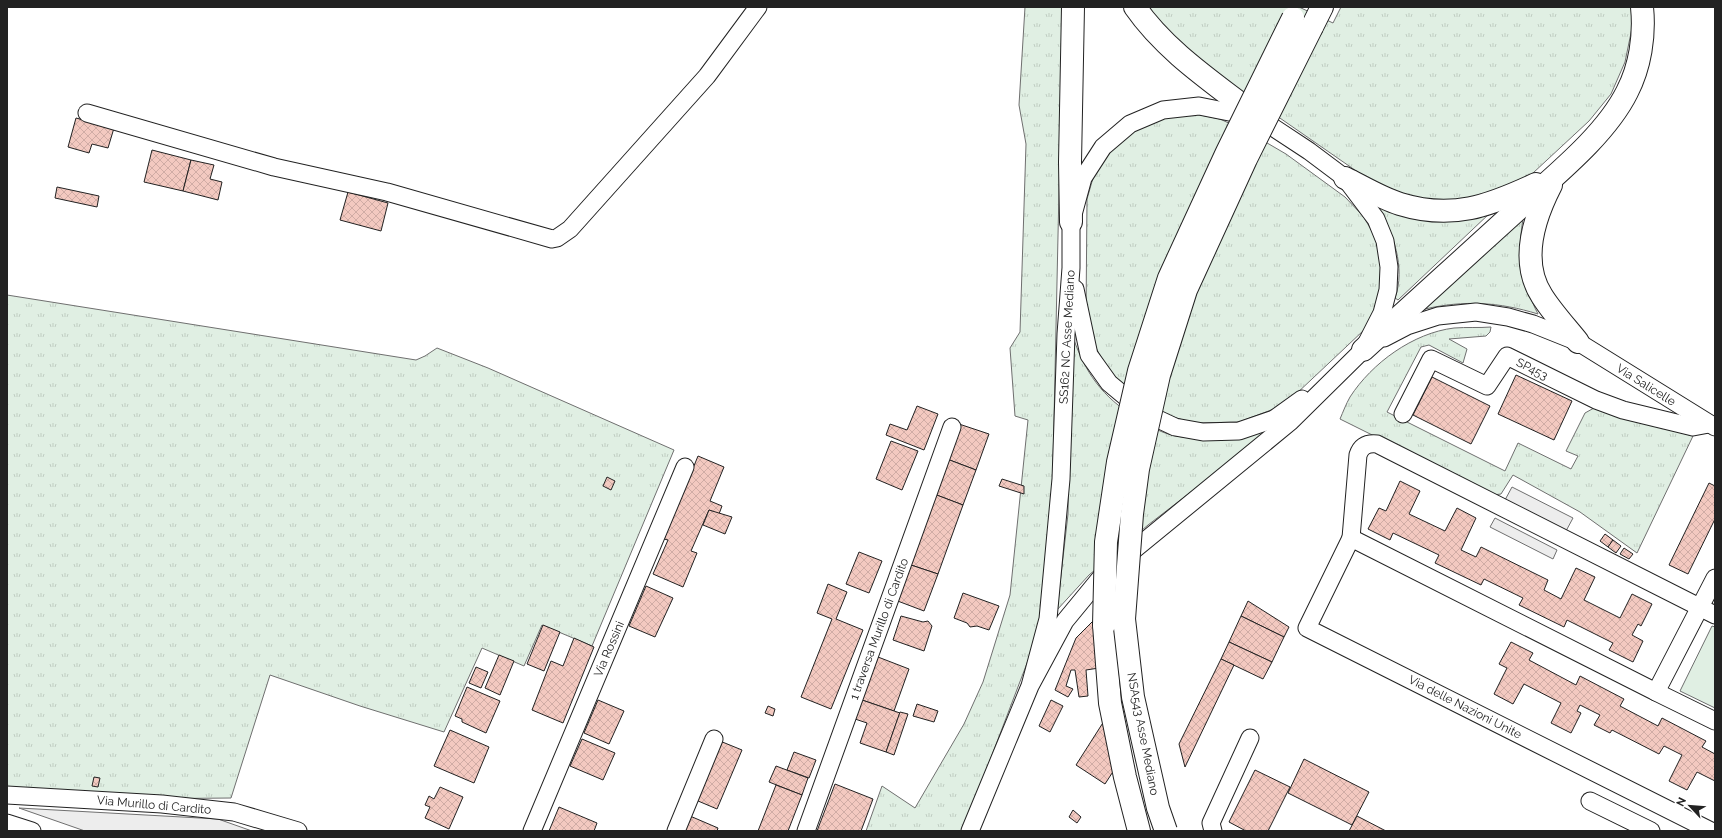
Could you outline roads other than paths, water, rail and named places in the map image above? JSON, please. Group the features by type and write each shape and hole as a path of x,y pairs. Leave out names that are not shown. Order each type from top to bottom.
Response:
{"highway":[{"path":"1071,222 1070,162 1073,7"},
{"path":"1135,7 1148,26 1174,53 1259,118"},
{"name":"NSA543 Asse Mediano","path":"1166,831 1158,808 1135,705 1124,619 1132,514 1138,469 1159,375 1186,290 1246,159 1322,7"},
{"path":"1363,350 1557,174 1604,126 1627,92 1640,56 1643,18 1642,7"},
{"name":"NSA543 Asse Mediano","path":"1139,831 1125,777 1110,703 1104,626 1106,542 1118,462 1139,371 1169,278 1227,152 1295,13"},
{"path":"1345,178 1400,204 1430,210 1452,211 1472,209 1510,196 1557,174"},
{"path":"1557,174 1542,202 1533,228 1532,274 1541,295 1578,342"}],"street":[{"path":"88,113 274,167 387,192 552,239 557,238 570,229 702,82 758,7"},
{"name":"SS162 NC Asse Mediano","path":"970,831 1030,686 1065,622 1102,576 1290,422 1363,350 1382,313 1388,290 1389,267 1385,241 1376,219 1345,178 1309,151 1259,118 1199,106 1163,110 1130,124 1103,147 1083,178 1071,222 1071,268 1066,334 1061,480 1048,618 1030,686"},
{"path":"1071,268 1089,355 1109,383 1145,413 1175,427 1203,432 1239,430 1274,419 1329,382"},
{"name":"Via Salicelle","path":"1363,350 1407,326 1438,316 1476,312 1508,317 1533,324 1578,342 1712,426"},
{"name":"SP453","path":"1403,414 1431,359 1487,386 1507,356 1596,400 1623,410 1693,427 1712,426"},
{"name":"1 traversa Murillo di Cardito","path":"806,831 952,427"},
{"name":"Via delle Nazioni Unite","path":"1711,831 1307,628 1351,538 1358,455 1362,447 1371,443 1377,444 1715,615"},
{"name":"Via Rossini","path":"532,831 685,467"},
{"path":"1351,538 1715,721"},
{"path":"1656,692 1715,578"},
{"path":"676,831 714,738"},
{"path":"1212,831 1211,823 1250,738"},
{"name":"Via Murillo di Cardito","path":"7,795 162,804 234,812 298,831"},
{"path":"1590,801 1651,831"},
{"name":"SS162 NC Asse Mediano","path":"973,831 979,811"},
{"path":"7,823 32,831"}]}
